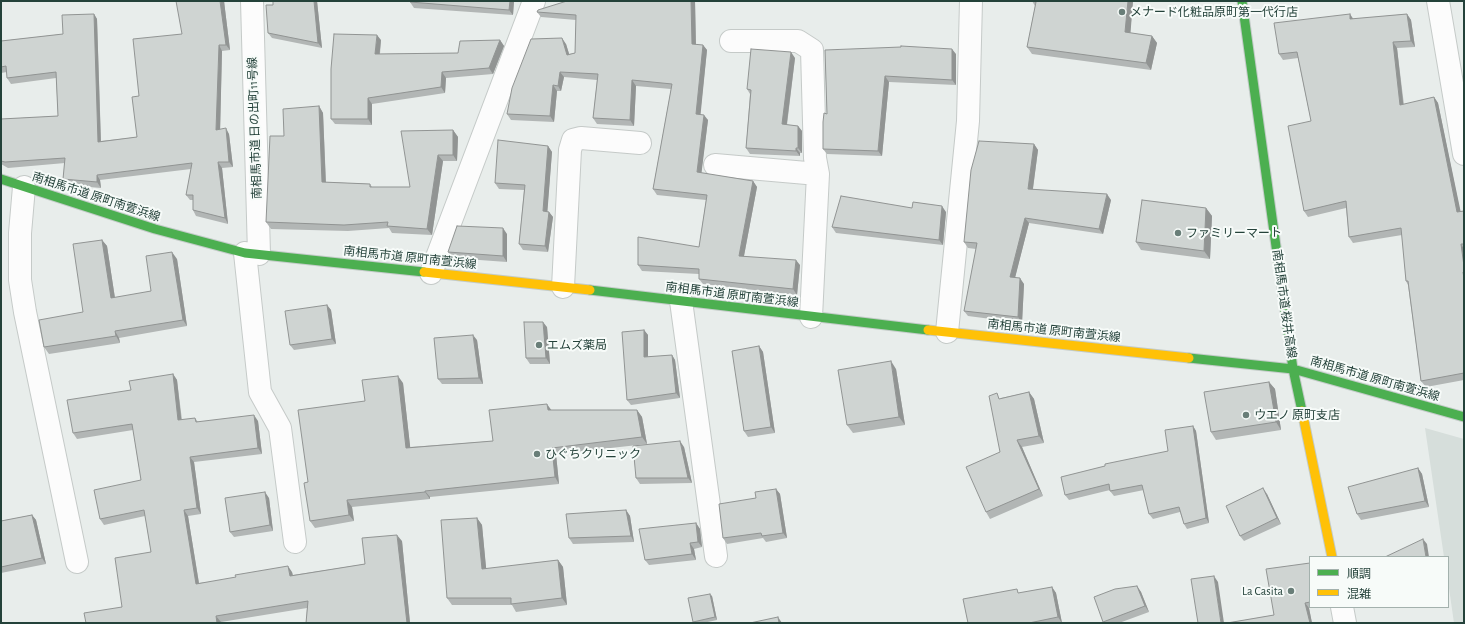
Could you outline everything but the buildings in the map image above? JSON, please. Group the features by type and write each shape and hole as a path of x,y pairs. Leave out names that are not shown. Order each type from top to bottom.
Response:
{"street":[{"name":"南相馬市道 日の出町11号線","path":"252,1 252,254 260,392 280,428 295,542"},
{"path":"431,273 534,1"},
{"path":"947,332 965,168 968,121 971,1"},
{"name":"南相馬市道 桜井高線","path":"1242,1 1294,369 1332,556"},
{"path":"1438,1 1456,63 1464,154"},
{"path":"731,41 798,41 812,50 814,158 818,174 811,317"},
{"path":"563,287 570,150 573,140 581,138 640,143"},
{"path":"715,166 818,174"},
{"name":"南相馬市道 原町南萱浜線","path":"1,179 155,229 252,254 563,287 811,317 1294,369 1464,417"},
{"path":"24,187 20,233 20,280 25,312 77,562"},
{"path":"681,301 716,556"},
{"path":"1342,608 1346,623"}],"shaded area":[{"path":"1425,428 1464,439 1464,623 1454,623 1449,588 1449,556 1444,556"}],"traffic: fast":[{"path":"1242,1 1293,369 1302,411"},
{"path":"1,179 155,229 245,253 424,272"},
{"path":"590,290 928,330"},
{"path":"1189,358 1293,369 1464,417"}],"traffic: slow":[{"path":"424,272 590,290"},
{"path":"928,330 1189,358"},
{"path":"1302,411 1332,556"}],"place":[{"name":"メナード化粧品原町第一代行店","path":"1122,12"},
{"name":"ファミリーマート","path":"1178,233"},
{"name":"エムズ薬局","path":"539,345"},
{"name":"ウエノ 原町支店","path":"1246,415"},
{"name":"ひぐちクリニック","path":"537,454"},
{"name":"La Casita","path":"1291,591"}]}
